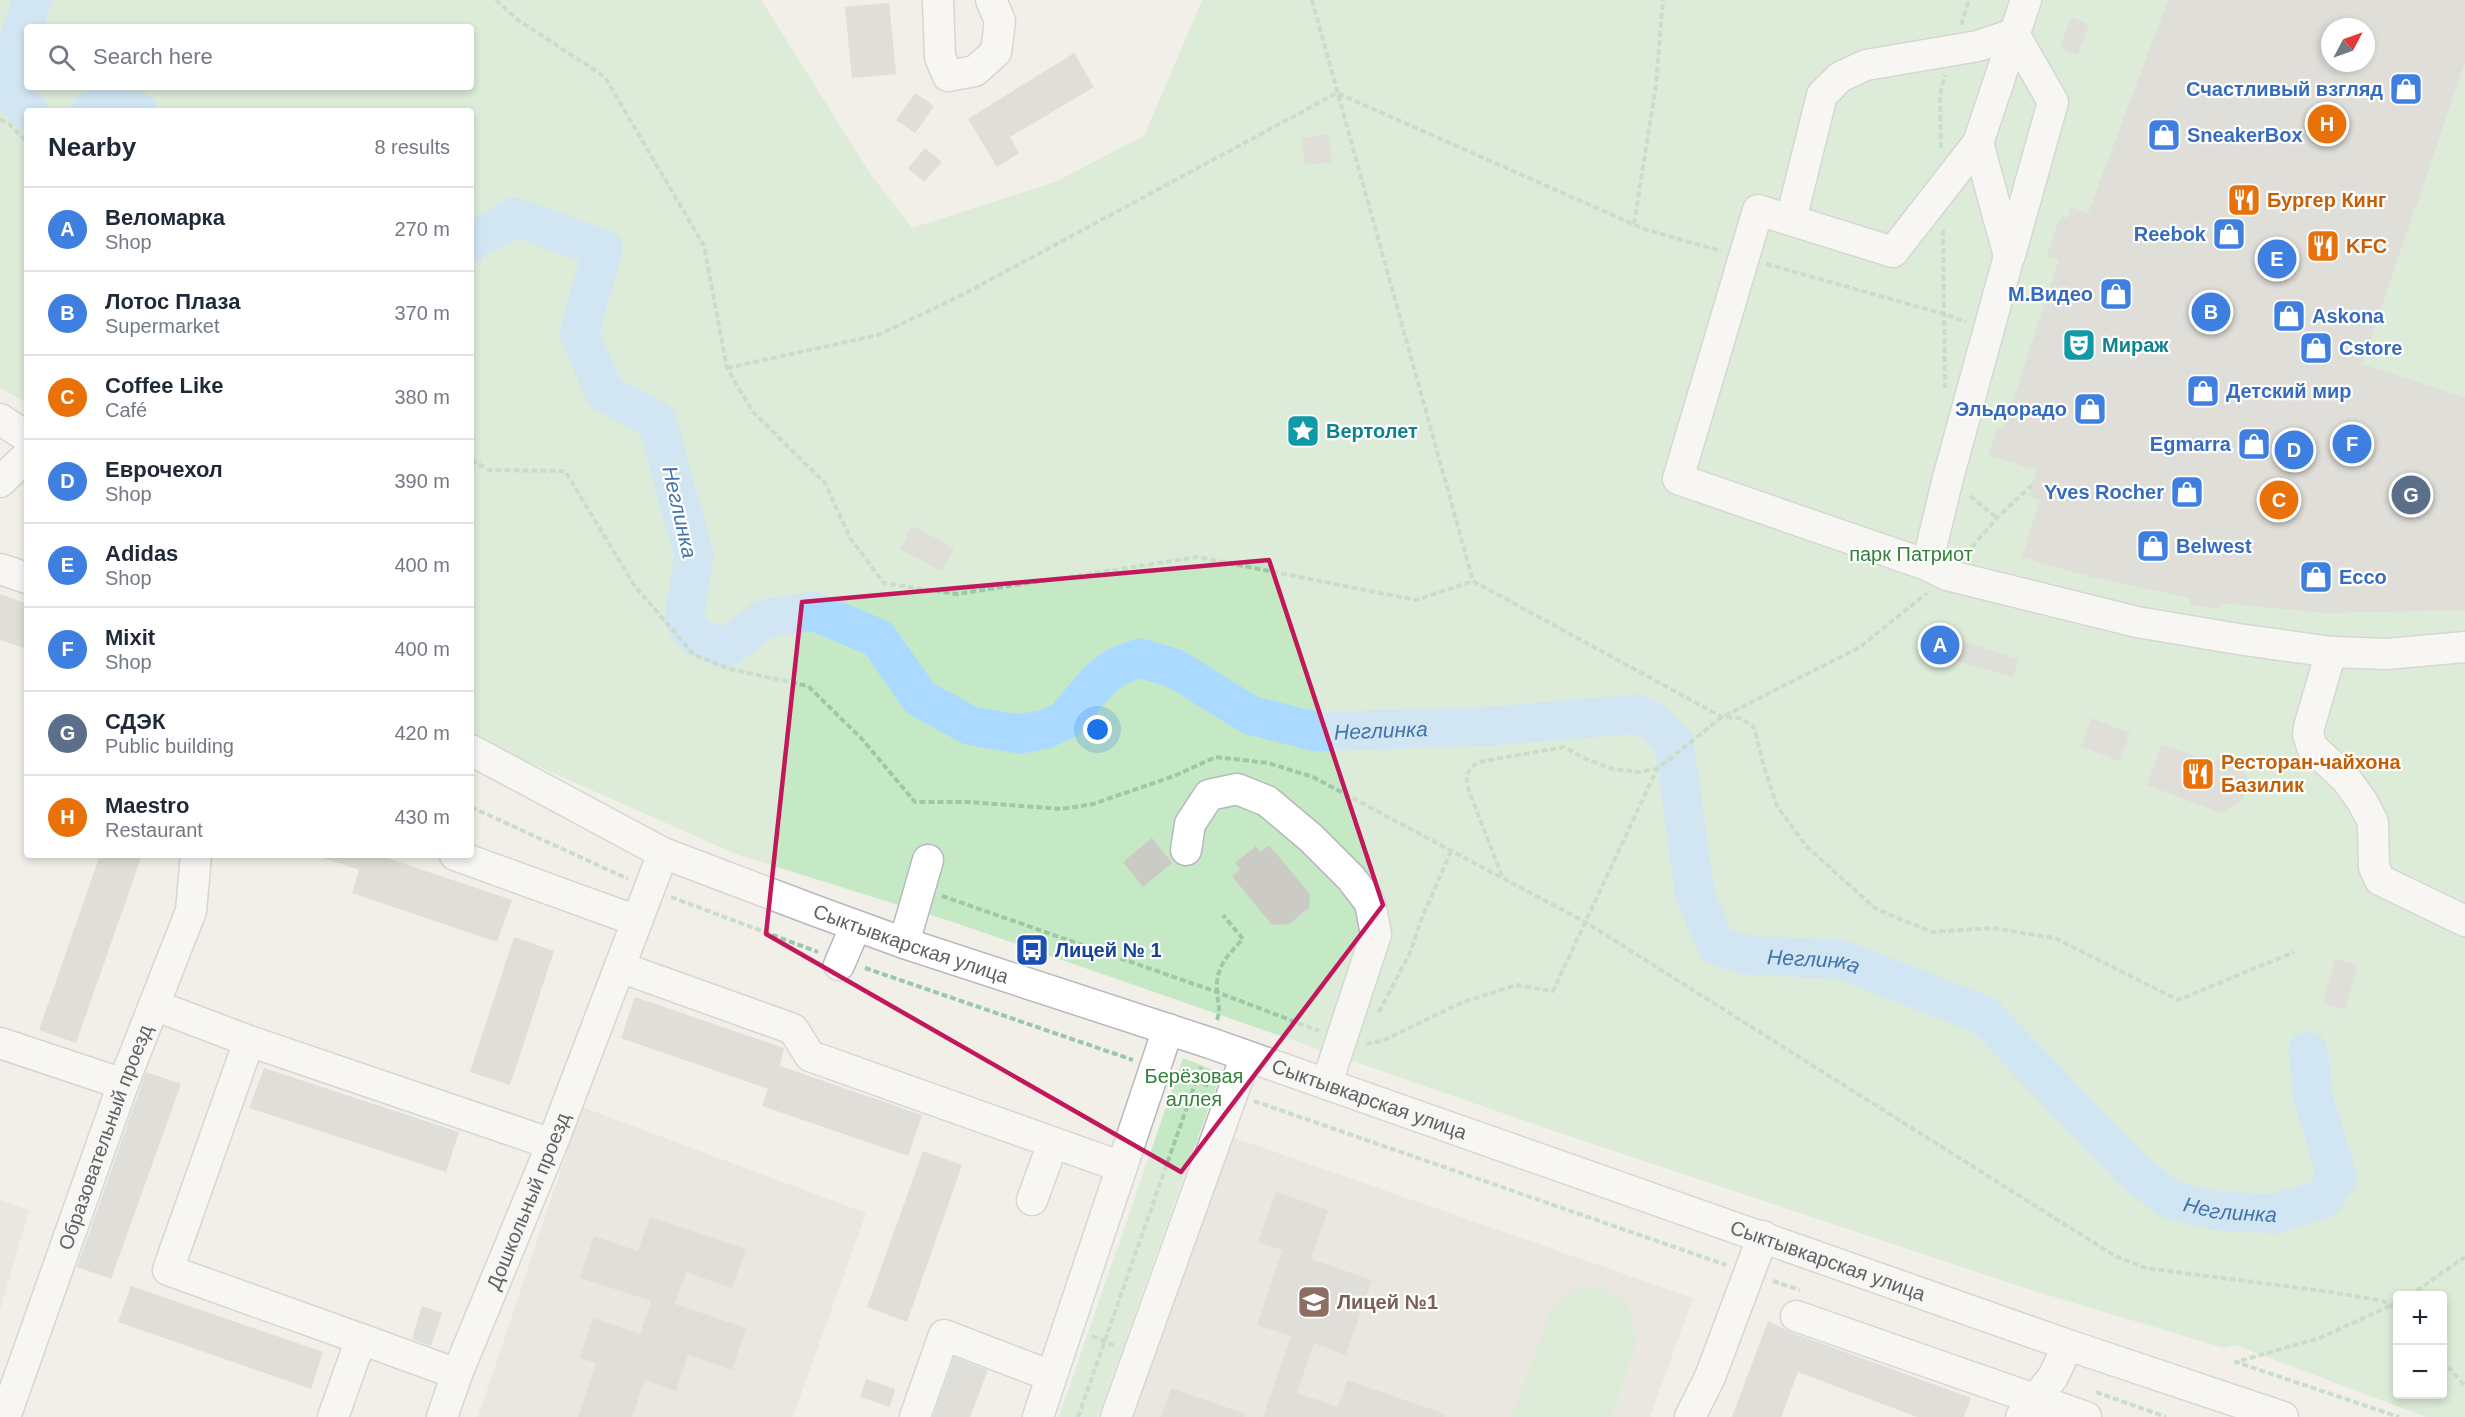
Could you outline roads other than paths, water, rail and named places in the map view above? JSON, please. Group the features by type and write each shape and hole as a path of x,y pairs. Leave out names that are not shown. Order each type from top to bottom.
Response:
{"street":[{"path":"938,0 940,57 948,76 975,71 996,52 1000,21 992,0"},
{"path":"2026,0 1978,142 1893,252 1758,210 1678,479 1937,570 2137,622 2331,652 2387,654 2465,647"},
{"path":"1791,220 1822,95 1840,77 1866,64 1978,45 2014,34"},
{"path":"1937,570 1948,478 2053,102 2014,34"},
{"path":"1978,142 2009,256"},
{"path":"0,419 24,435"},
{"path":"0,482 24,459"},
{"path":"0,569 24,577"},
{"path":"2331,652 2309,727 2308,734 2312,747 2346,779 2362,801 2373,822 2374,867 2380,880 2465,921"},
{"name":"Сыктывкарская улица","path":"474,752 663,853 904,943 1327,1083 2068,1345 2283,1417"},
{"path":"1186,850 1190,824 1209,795 1237,789 1267,801 1311,838 1351,878 1370,903 1376,934 1327,1083"},
{"name":"Дошкольный проезд","path":"442,1417 457,1374 552,1144 663,853"},
{"name":"Образовательный проезд","path":"5,1417 123,1084 190,911 196,858"},
{"path":"463,858 637,921"},
{"path":"904,943 924,874"},
{"path":"620,967 793,1029 810,1056 1122,1167"},
{"path":"154,1005 249,1041 552,1144"},
{"path":"1038,1417 1168,1029"},
{"path":"249,1041 168,1270 457,1374"},
{"path":"0,1043 123,1084"},
{"path":"1116,1417 1246,1056"},
{"path":"1032,1200 1053,1143"},
{"path":"1690,1417 1710,1377 1763,1236"},
{"path":"1800,1304 2086,1417"},
{"path":"915,1417 944,1335 1051,1377"},
{"path":"333,1417 361,1339"},
{"path":"2037,1398 2068,1345"}],"waterway":[{"name":"Неглинка","path":"24,24 32,0"},
{"name":"Неглинка","path":"24,25 18,44 16,99 26,108"},
{"name":"Неглинка","path":"96,108 102,105 120,108"},
{"name":"Неглинка","path":"474,240 515,217 603,249 579,333 604,392 657,421 694,556 684,620 694,635 725,649 764,619 813,611 878,638 920,698 971,726 1020,734 1046,729 1065,720 1099,680 1116,667 1140,658 1176,669 1250,715 1317,732 1493,726 1637,714 1650,720 1674,742 1695,895 1717,946 1748,955 1843,960 1985,1016 2133,1171 2171,1200 2218,1211 2274,1214 2323,1199 2337,1178 2313,1096 2308,1051"}],"place":[{"name":"Счастливый взгляд","path":"2406,89"},
{"name":"Maestro","path":"2327,124"},
{"name":"SneakerBox","path":"2164,135"},
{"name":"Бургер Кинг","path":"2244,200"},
{"name":"Reebok","path":"2229,234"},
{"name":"KFC","path":"2323,246"},
{"name":"Adidas","path":"2277,259"},
{"name":"М.Видео","path":"2116,294"},
{"name":"Лотос Плаза","path":"2211,312"},
{"name":"Askona","path":"2289,316"},
{"name":"Мираж","path":"2079,345"},
{"name":"Cstore","path":"2316,348"},
{"name":"Детский мир","path":"2203,391"},
{"name":"Эльдорадо","path":"2090,409"},
{"name":"Вертолет","path":"1303,431"},
{"name":"Egmarra","path":"2254,444"},
{"name":"Mixit","path":"2352,444"},
{"name":"Еврочехол","path":"2294,450"},
{"name":"Yves Rocher","path":"2187,492"},
{"name":"СДЭК","path":"2411,495"},
{"name":"Coffee Like","path":"2279,500"},
{"name":"Belwest","path":"2153,546"},
{"name":"Ecco","path":"2316,577"},
{"name":"Веломарка","path":"1940,645"},
{"name":"Ресторан-чайхона Базилик","path":"2198,774"},
{"name":"Лицей № 1","path":"1032,950"},
{"name":"Лицей №1","path":"1314,1302"}],"park label":[{"name":"парк Патриот","path":"1911,554"},
{"name":"Берёзовая аллея","path":"1194,1088"}]}
